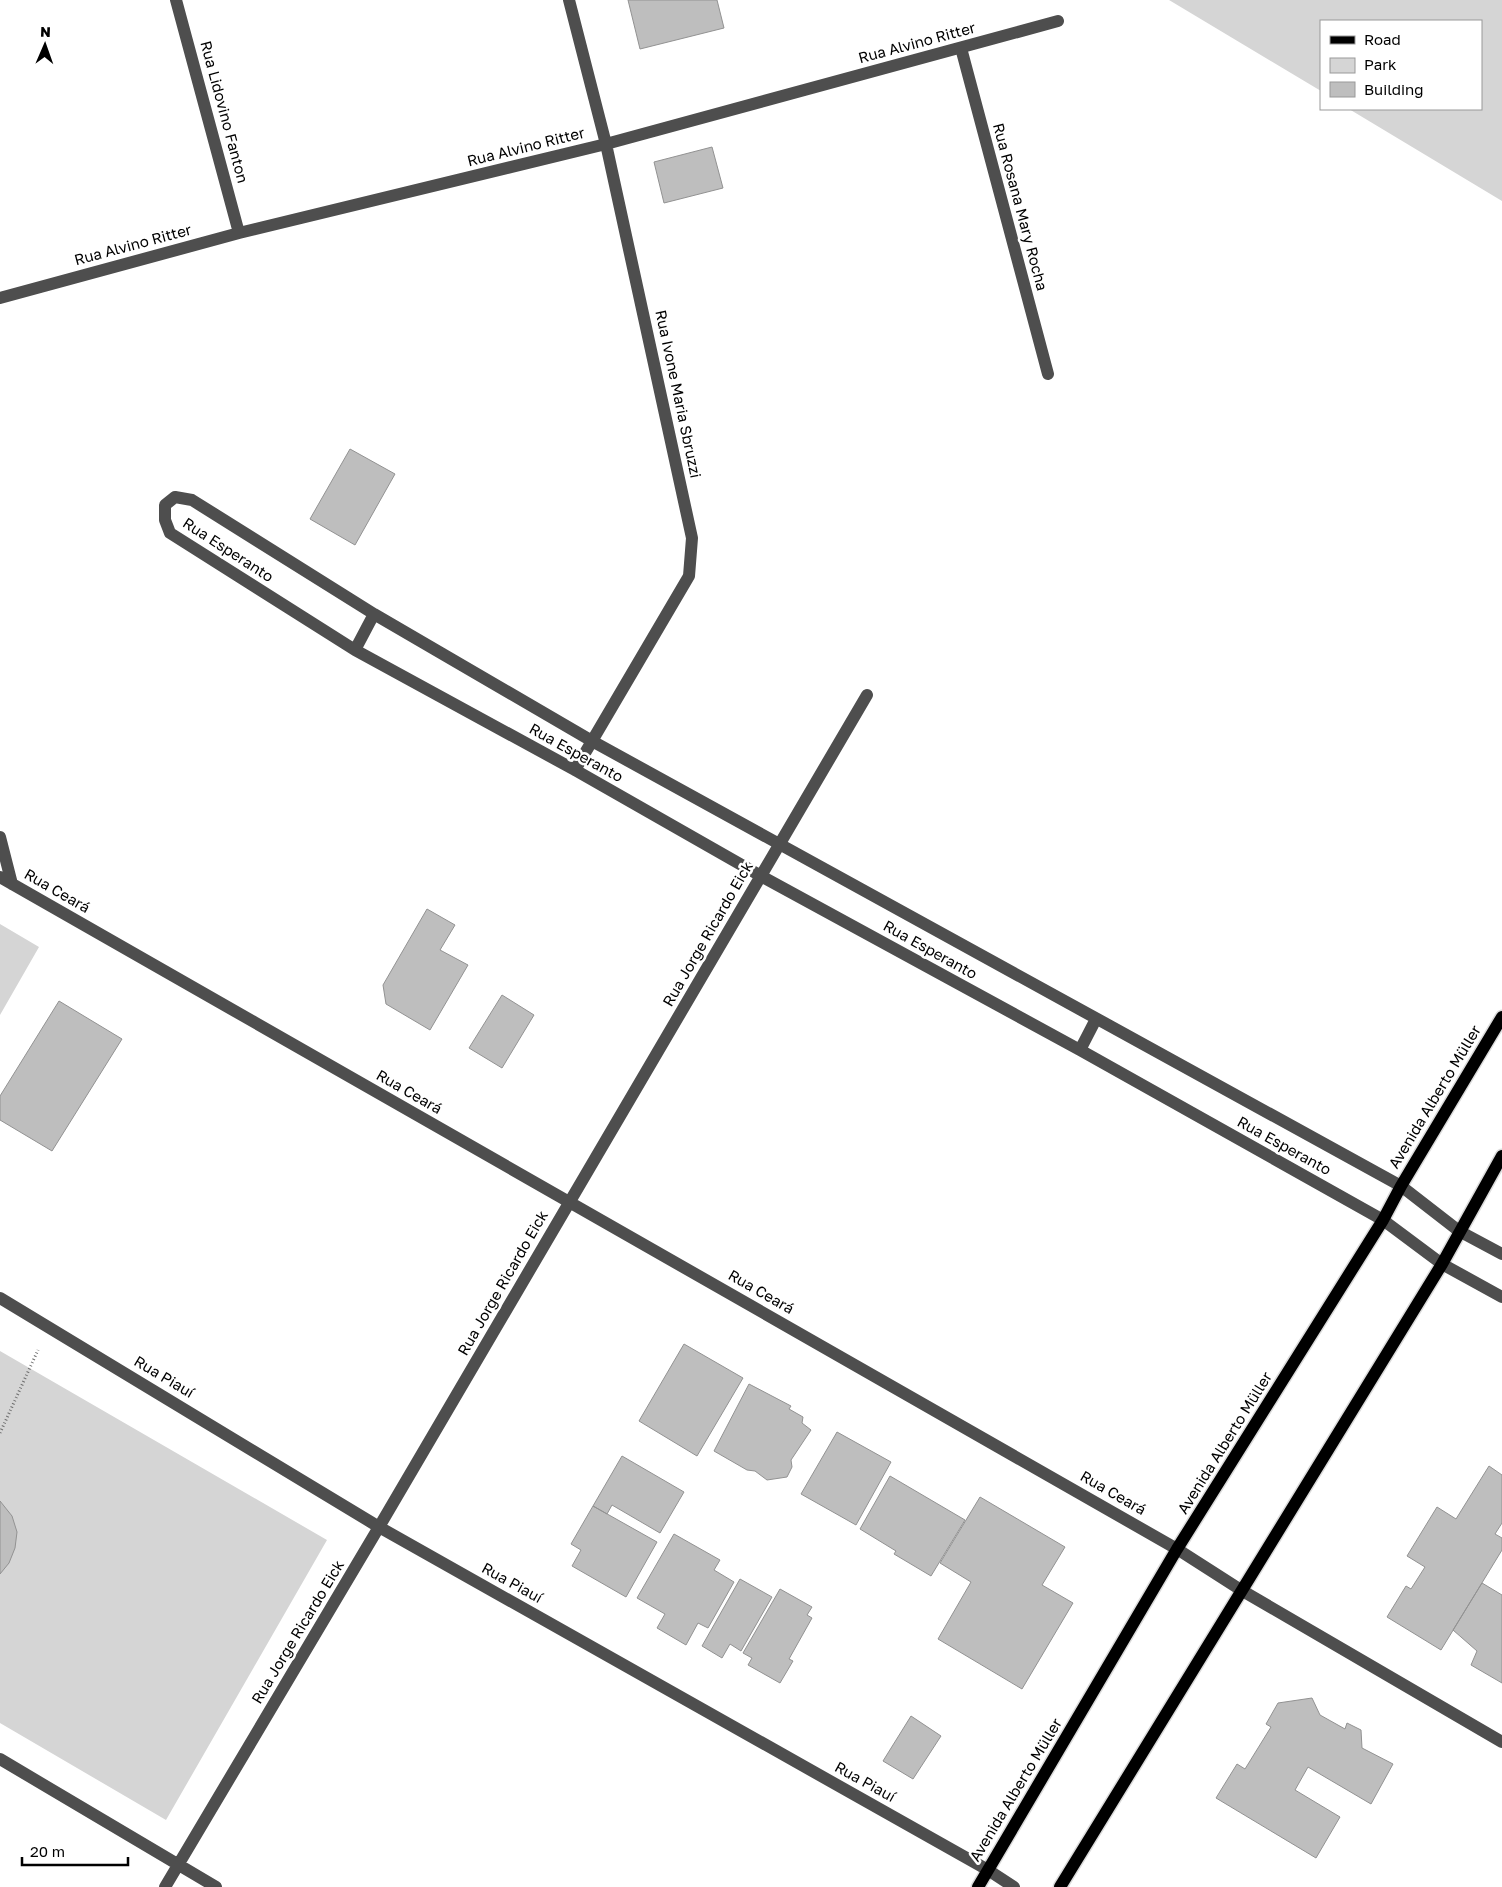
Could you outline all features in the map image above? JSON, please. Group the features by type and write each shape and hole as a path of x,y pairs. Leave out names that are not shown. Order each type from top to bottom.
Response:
{"main road":[{"name":"Avenida Alberto Müller","path":"978,1887 1177,1549 1383,1220 1401,1186 1502,1017"},
{"path":"1060,1887 1442,1264 1502,1156"}],"street":[{"name":"Rua Lidovino Fanton","path":"176,0 239,233"},
{"name":"Rua Ivone Maria Sbruzzi","path":"569,0 606,144 692,538 689,576 575,770"},
{"name":"Rua Alvino Ritter","path":"0,298 239,233 606,144 1058,21"},
{"name":"Rua Rosana Mary Rocha","path":"961,48 1048,374"},
{"name":"Rua Esperanto","path":"1502,1254 1459,1231 1401,1186 592,741 374,614 192,500 175,497 165,504 165,520 170,533 355,650 575,770 761,876 1080,1050 1383,1220 1442,1264 1502,1297"},
{"path":"355,650 374,614"},
{"name":"Rua Jorge Ricardo Eick","path":"165,1887 380,1527 866,695"},
{"path":"0,836 12,884"},
{"name":"Rua Ceará","path":"0,877 1177,1549 1241,1590 1502,1742"},
{"path":"1080,1050 1096,1019"},
{"name":"Rua Piauí","path":"0,1298 380,1527 988,1870 1014,1887"},
{"path":"0,1759 216,1887"}],"path":[{"path":"0,1433 49,1326"}],"green space":[{"path":"1169,0 1502,0 1502,201 1351,110 1482,110 1482,20 1320,20 1320,90"},
{"path":"0,924 39,947 0,1015"},
{"path":"0,1351 327,1540 166,1820 0,1723"}],"building":[{"path":"628,0 717,0 724,28 640,49"},
{"path":"712,147 723,188 664,203 654,162"},
{"path":"350,449 395,474 355,545 310,519"},
{"path":"427,909 455,925 440,950 468,965 430,1030 386,1004 383,985"},
{"path":"502,995 534,1015 502,1068 469,1048"},
{"path":"59,1001 122,1039 52,1151 0,1120 0,1096"},
{"path":"684,1344 743,1378 697,1456 639,1421"},
{"path":"749,1384 791,1406 789,1409 803,1417 802,1423 811,1430 791,1460 792,1467 787,1477 767,1480 755,1471 747,1470 714,1451"},
{"path":"837,1432 891,1462 856,1525 801,1494"},
{"path":"622,1456 684,1492 660,1533 612,1505 607,1514 593,1506"},
{"path":"1489,1466 1502,1475 1502,1523 1495,1534 1502,1538 1502,1550 1441,1650 1387,1617 1406,1586 1411,1589 1425,1567 1407,1556 1437,1507 1456,1519"},
{"path":"890,1476 965,1520 931,1576 894,1554 896,1551 860,1529"},
{"path":"980,1497 1065,1547 1042,1585 1073,1603 1022,1689 938,1639 971,1582 940,1563"},
{"path":"0,1501 12,1516 17,1532 15,1548 9,1563 0,1574"},
{"path":"593,1506 657,1542 626,1597 572,1566 581,1550 571,1544"},
{"path":"674,1534 720,1560 714,1570 734,1582 708,1628 698,1623 686,1645 657,1628 665,1614 637,1598"},
{"path":"740,1579 772,1597 741,1651 730,1644 722,1658 702,1646"},
{"path":"1482,1583 1502,1595 1502,1683 1471,1665 1477,1651 1453,1630"},
{"path":"780,1589 812,1607 807,1615 812,1618 789,1659 793,1661 780,1683 748,1665 752,1658 743,1653"},
{"path":"1312,1698 1320,1715 1345,1729 1347,1723 1361,1730 1362,1748 1393,1764 1371,1804 1308,1767 1295,1790 1340,1817 1316,1858 1216,1798 1237,1764 1245,1769 1271,1727 1266,1724 1278,1703"},
{"path":"911,1716 941,1736 913,1779 883,1761"}]}
